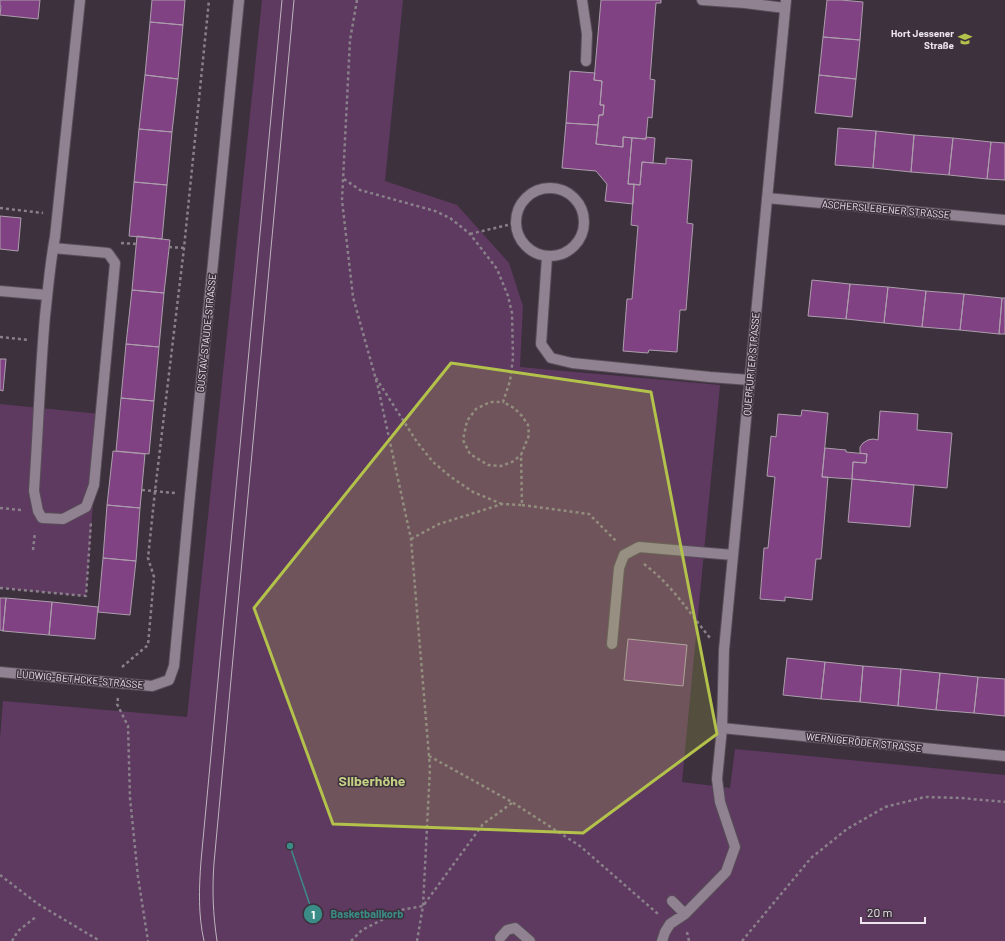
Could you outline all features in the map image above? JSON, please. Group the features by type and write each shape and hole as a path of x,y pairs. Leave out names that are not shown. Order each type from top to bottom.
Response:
{"street":[{"path":"53,248 108,253 115,262 94,485 86,507 63,519 42,518 38,511 34,491 47,295 80,0"},
{"name":"GUSTAV-STAUDE-STRASSE","path":"174,666 239,0"},
{"path":"582,0 587,34 586,61"},
{"path":"702,0 786,4"},
{"name":"QUERFURTER STRASSE","path":"670,924 685,914 726,872 736,847 720,802 717,779 722,728 724,650 786,4"},
{"path":"543,188 554,188 565,191 575,197 582,207 585,219 584,231 579,242 570,250 559,256 536,254 528,248 521,240 516,223 519,208 524,199 533,192 543,188"},
{"name":"ASCHERSLEBENER STRASSE","path":"767,198 1005,220"},
{"path":"547,256 541,344 551,358 572,363 750,380"},
{"path":"0,291 47,295"},
{"path":"612,644 619,568 624,555 639,547 733,555"},
{"name":"LUDWIG-BETHCKE-STRASSE","path":"0,672 152,686 169,680 174,666"},
{"name":"WERNIGERÖDER STRASSE","path":"722,728 1005,756"},
{"path":"672,901 685,914"},
{"path":"662,941 670,924"},
{"path":"500,938 507,930 515,928 530,941"}],"path":[{"path":"118,670 148,645 154,577 148,558 184,248 209,0"},
{"path":"357,0 350,40 342,200 353,297 374,375 411,540 430,768 423,906 416,941"},
{"path":"343,178 360,190 435,211 450,218 470,234 484,252 496,269 508,296 512,313 513,358 510,381 503,402"},
{"path":"0,208 57,214"},
{"path":"470,234 516,223"},
{"path":"169,247 184,248"},
{"path":"0,337 43,341"},
{"path":"374,375 417,442 433,462 473,492 502,504 522,505 521,455 529,436 528,425 522,416 514,408 503,402 490,402 476,409 467,421 463,440 470,454 488,465 501,466 512,462 521,455"},
{"path":"142,490 190,495"},
{"path":"411,540 440,524 502,504"},
{"path":"0,508 38,511"},
{"path":"0,588 86,596 91,517"},
{"path":"118,683 117,704 128,726 130,798 138,877 148,941"},
{"path":"428,756 512,802 580,846 670,924"},
{"path":"742,941 811,858 847,829 885,806 925,797 1005,802"},
{"path":"351,941 362,930 401,910 423,906 483,824 512,802"},
{"path":"0,875 38,904 100,941"},
{"path":"12,941 18,931 37,916"}],"highlighted area":[{"path":"451,363 651,392 717,734 583,833 333,824 254,608"}],"shaded area":[{"path":"262,0 403,0 385,181 457,205 509,263 523,306 520,367 720,385 682,782 730,788 735,749 1005,775 1005,941 0,941 0,739 3,701 187,717"},
{"path":"0,404 100,414 86,596 0,588"}],"building":[{"path":"0,0 40,0 38,19 0,15"},
{"path":"152,0 185,0 183,25 150,22"},
{"path":"601,0 661,0 661,3 656,3 650,79 655,80 652,118 648,117 646,139 623,137 623,147 596,144 599,115 603,115 604,105 600,105 602,81 594,80"},
{"path":"827,0 863,2 860,40 823,37"},
{"path":"150,22 183,25 178,79 145,75"},
{"path":"823,37 860,40 856,79 819,75"},
{"path":"570,71 595,73 594,80 602,81 600,105 604,105 603,115 599,115 598,125 566,123"},
{"path":"145,75 178,79 172,132 139,129"},
{"path":"819,75 856,79 852,117 815,113"},
{"path":"566,123 598,125 596,144 623,147 623,137 632,138 628,184 634,184 633,204 605,201 607,184 596,171 562,168"},
{"path":"838,128 876,131 873,168 835,165"},
{"path":"139,129 172,132 167,185 134,182"},
{"path":"876,131 914,135 911,172 873,168"},
{"path":"914,135 953,138 949,175 911,172"},
{"path":"646,137 655,138 653,163 642,162 640,185 628,184 632,138 646,139"},
{"path":"953,138 991,142 987,179 949,175"},
{"path":"991,142 1005,143 1005,180 987,179"},
{"path":"666,158 692,160 687,223 693,224 686,310 680,310 677,352 649,350 648,353 623,351 627,299 632,299 638,226 631,225 634,184 640,185 642,162 666,164"},
{"path":"134,182 167,185 162,239 129,236"},
{"path":"0,216 21,218 18,251 0,249"},
{"path":"137,236 170,240 164,293 132,290"},
{"path":"812,280 850,284 846,319 808,316"},
{"path":"850,284 888,287 884,323 846,319"},
{"path":"888,287 926,291 922,327 884,323"},
{"path":"132,290 164,293 159,347 126,344"},
{"path":"926,291 964,294 960,330 922,327"},
{"path":"964,294 1002,298 999,334 960,330"},
{"path":"1002,298 1005,298 1005,334 999,334"},
{"path":"126,344 159,347 154,401 121,398"},
{"path":"0,359 6,359 3,391 0,390"},
{"path":"121,398 154,401 149,454 116,451"},
{"path":"802,410 828,413 822,477 828,477 821,559 816,559 812,600 785,597 785,601 760,599 764,548 768,548 775,477 767,476 771,436 776,437 778,414 801,416"},
{"path":"880,411 918,414 917,430 952,433 947,488 852,479 853,462 866,463 867,454 860,453 860,447 868,440 878,440"},
{"path":"825,448 867,454 866,463 853,462 852,479 822,477"},
{"path":"113,451 145,454 140,508 107,505"},
{"path":"852,479 914,485 910,527 848,522"},
{"path":"107,505 140,508 136,561 103,558"},
{"path":"103,558 136,561 130,615 98,612"},
{"path":"0,598 6,598 3,631 0,630"},
{"path":"6,598 52,602 49,635 3,631"},
{"path":"52,602 98,607 95,639 49,635"},
{"path":"628,639 687,645 683,686 624,680"},
{"path":"787,658 825,662 821,699 783,695"},
{"path":"825,662 863,666 860,702 821,699"},
{"path":"863,666 901,669 898,706 860,702"},
{"path":"901,669 940,673 936,710 898,706"},
{"path":"940,673 978,677 974,713 936,710"},
{"path":"978,677 1005,679 1005,716 974,713"}],"tram line":[{"path":"204,941 200,901 201,861 282,0"},
{"path":"217,941 213,902 214,863 294,0"}],"place":[{"name":"Hort Jessener Straße","path":"965,39"},
{"name":"Basketballkorb","path":"290,846"}],"district":[{"name":"Silberhöhe","path":"372,780"}]}
